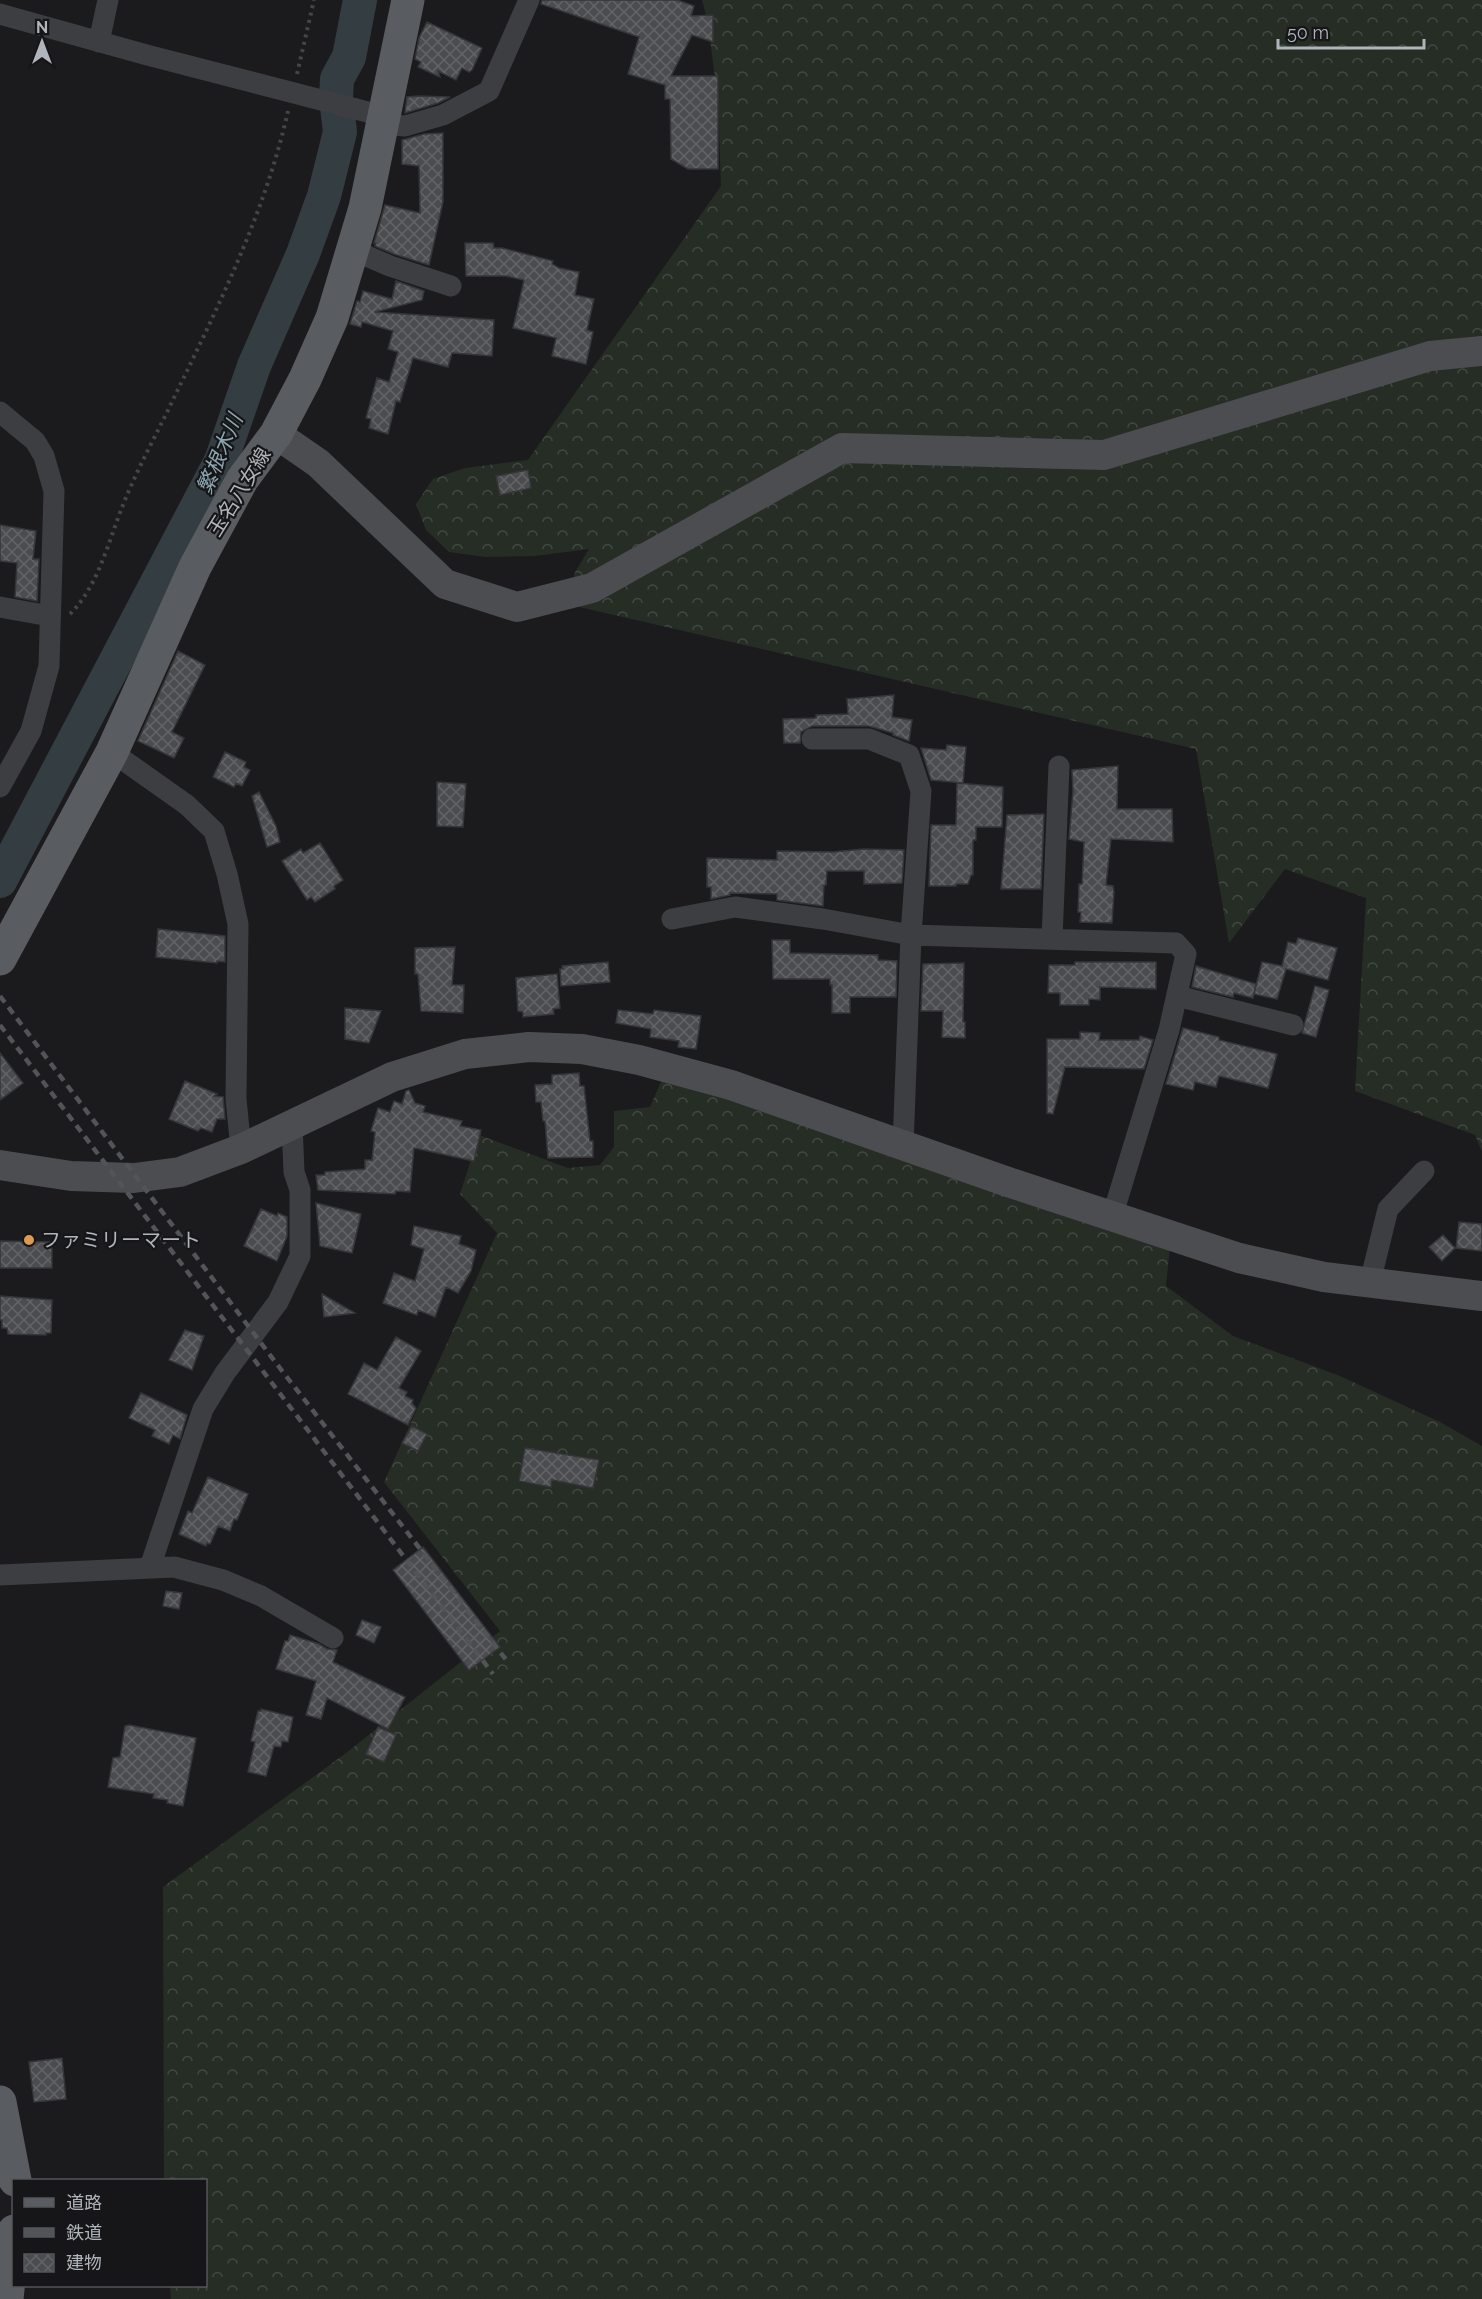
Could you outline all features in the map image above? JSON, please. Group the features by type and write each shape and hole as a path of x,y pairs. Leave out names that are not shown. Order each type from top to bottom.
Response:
{"main road":[{"name":"玉名八女線","path":"0,959 112,752 195,567 242,480 276,434 305,379 332,318 365,208 376,117 408,0"},
{"path":"0,2102 15,2179"},
{"path":"7,2243 8,2299"}],"street":[{"path":"99,42 108,0"},
{"path":"0,14 293,93 405,126 443,116 489,91 528,0"},
{"path":"353,250 390,266 452,286"},
{"path":"276,434 318,463 445,584 517,607 592,588 842,448 1104,455 1430,356 1482,351"},
{"path":"0,787 31,731 49,666 54,491 44,456 35,441 1,415"},
{"path":"0,607 50,616"},
{"path":"812,739 868,739 909,755 921,791 911,935 903,1146"},
{"path":"112,752 187,805 214,831 238,924 236,1099 241,1149"},
{"path":"1052,939 1059,766"},
{"path":"672,919 735,907 823,919 911,935 1176,943 1186,954 1177,996 1169,1030 1112,1217"},
{"path":"1177,996 1293,1024"},
{"path":"0,1165 71,1176 134,1178 180,1172 241,1149 392,1077 465,1054 529,1047 582,1049 639,1059 731,1085 903,1146 1239,1258 1324,1277 1482,1296"},
{"path":"150,1567 203,1410 225,1373 278,1302 300,1256 300,1190 294,1172 291,1124"},
{"path":"1370,1282 1388,1209 1424,1171"},
{"path":"0,1575 174,1566 223,1580 261,1596 333,1638"}],"path":[{"path":"50,616 62,619 72,613 92,585 125,500 208,327 250,228 280,148 314,0"}],"green space":[{"path":"702,0 1482,0 1482,1152 1475,1135 1355,1091 1366,898 1285,869 1229,943 1196,749 575,606 574,574 589,549 535,556 486,557 449,552 426,530 416,504 433,479 465,468 528,460 721,186 718,102 708,23"},
{"path":"667,1068 1171,1237 1166,1286 1233,1336 1340,1376 1440,1422 1482,1446 1482,2299 171,2299 170,2287 207,2287 207,2179 164,2179 163,1887 346,1753 500,1631 384,1482 497,1233 460,1194 479,1135 568,1168 600,1165 614,1147 614,1111 650,1107"}],"building":[{"path":"542,0 677,0 694,6 691,16 713,15 713,42 692,35 671,76 718,76 718,169 688,169 671,159 670,99 665,99 665,85 628,74 639,37 541,4"},
{"path":"427,22 482,48 472,70 469,72 462,68 456,80 438,71 440,77 418,67 421,62 415,59 419,38"},
{"path":"407,97 450,97 405,113"},
{"path":"443,133 443,202 429,265 394,254 375,246 376,243 374,243 385,205 420,213 419,166 402,164 402,140 424,134"},
{"path":"465,243 493,243 494,248 553,261 552,264 559,268 579,272 575,295 594,299 587,330 593,332 586,364 552,356 556,338 513,328 524,280 506,276 466,276"},
{"path":"396,281 424,291 422,300 375,312 494,320 492,356 452,353 448,367 413,358 400,402 396,401 388,434 369,428 371,419 366,418 377,378 389,382 398,352 388,349 393,331 362,322 361,327 350,324 357,301 360,302 363,291 392,299"},
{"path":"528,470 531,488 500,495 496,476"},
{"path":"0,525 36,531 33,559 39,559 37,601 15,597 17,563 0,561"},
{"path":"178,651 205,665 172,732 184,738 174,758 138,741"},
{"path":"894,695 892,717 912,720 909,741 893,733 869,726 812,726 801,732 800,743 784,743 783,719 848,714 847,699"},
{"path":"947,745 966,747 963,783 931,780 921,748 946,750"},
{"path":"225,752 246,762 244,767 250,770 242,786 236,783 234,787 213,777"},
{"path":"1118,766 1117,809 1172,809 1173,842 1111,839 1106,885 1113,886 1114,892 1112,923 1080,922 1079,884 1082,884 1084,842 1069,839 1073,791 1072,770"},
{"path":"437,782 466,784 463,827 437,826"},
{"path":"957,783 1003,787 1002,827 976,827 976,840 973,840 973,875 968,884 929,886 931,825 956,825"},
{"path":"259,792 276,826 280,842 267,847 252,796"},
{"path":"1044,814 1041,889 1001,889 1007,815"},
{"path":"320,843 343,880 334,886 335,889 315,902 311,897 307,900 282,861 301,849 303,853"},
{"path":"864,849 904,850 902,883 864,884 864,871 827,871 823,906 777,900 777,894 730,893 730,895 711,899 711,887 707,887 707,858 777,860 777,851 833,852"},
{"path":"158,929 225,936 225,962 156,957"},
{"path":"1298,938 1337,948 1328,980 1286,969 1277,999 1254,994 1262,962 1282,966 1288,942 1296,944"},
{"path":"772,940 790,940 790,953 878,955 878,960 897,961 896,997 850,997 850,1013 832,1013 830,979 773,979"},
{"path":"455,947 452,985 464,985 463,1013 421,1011 418,974 415,974 415,948"},
{"path":"608,962 610,982 561,986 560,969 563,969 562,966"},
{"path":"1075,962 1156,962 1156,989 1100,987 1100,1000 1089,999 1089,1005 1060,1005 1060,993 1048,993 1049,965 1075,965"},
{"path":"964,963 965,1038 942,1037 943,1011 921,1011 923,964"},
{"path":"1196,966 1256,984 1253,998 1234,993 1233,997 1192,987"},
{"path":"557,974 560,1008 553,1009 554,1014 523,1017 523,1012 518,1011 516,978"},
{"path":"1315,986 1329,990 1316,1037 1302,1033"},
{"path":"345,1008 381,1011 369,1043 345,1039"},
{"path":"618,1010 653,1014 654,1010 701,1016 696,1049 678,1047 679,1041 650,1037 651,1029 616,1023"},
{"path":"1183,1028 1219,1037 1219,1040 1277,1054 1268,1088 1219,1076 1216,1087 1195,1082 1193,1090 1166,1084"},
{"path":"1080,1032 1100,1033 1099,1040 1139,1040 1140,1036 1153,1040 1144,1069 1065,1067 1053,1114 1047,1113 1047,1039 1080,1039"},
{"path":"0,1053 23,1083 0,1100"},
{"path":"579,1073 580,1086 584,1086 590,1141 593,1141 593,1157 548,1158 545,1121 543,1121 541,1102 536,1102 535,1085 552,1084 552,1075"},
{"path":"185,1081 217,1094 214,1096 223,1097 225,1119 217,1119 212,1132 201,1128 198,1131 169,1119"},
{"path":"409,1090 415,1103 425,1106 423,1112 462,1121 460,1126 481,1130 474,1161 414,1148 410,1192 396,1191 395,1194 318,1190 316,1175 325,1175 325,1172 365,1169 365,1160 372,1160 375,1132 371,1131 378,1108 390,1112 394,1101 402,1104 406,1091"},
{"path":"316,1203 361,1214 352,1253 320,1246"},
{"path":"261,1209 277,1216 278,1213 287,1217 287,1236 277,1261 244,1246"},
{"path":"1459,1222 1482,1224 1482,1251 1456,1248"},
{"path":"414,1226 461,1236 459,1244 476,1250 471,1271 458,1293 446,1287 435,1317 418,1310 417,1315 383,1303 394,1273 415,1281 424,1249 411,1245"},
{"path":"1443,1235 1455,1248 1442,1261 1429,1247"},
{"path":"0,1241 52,1242 52,1268 0,1268"},
{"path":"322,1294 355,1313 324,1317"},
{"path":"0,1296 52,1300 51,1333 46,1333 46,1335 8,1334 7,1328 2,1328 2,1320 0,1320"},
{"path":"185,1330 204,1336 192,1370 169,1360"},
{"path":"396,1337 421,1351 399,1388 407,1392 405,1396 413,1400 412,1403 416,1408 408,1425 348,1394 364,1363 377,1370"},
{"path":"141,1393 187,1415 180,1439 173,1435 169,1444 152,1436 155,1430 129,1418"},
{"path":"412,1426 427,1434 418,1451 402,1443"},
{"path":"525,1448 599,1460 593,1488 552,1480 551,1487 519,1481"},
{"path":"208,1477 248,1494 230,1531 218,1526 210,1544 207,1543 206,1546 179,1534 188,1511 192,1513"},
{"path":"423,1547 500,1647 469,1670 393,1570"},
{"path":"166,1591 182,1593 179,1609 163,1606"},
{"path":"362,1620 381,1627 374,1643 356,1635"},
{"path":"290,1635 319,1644 327,1649 337,1650 333,1662 405,1697 388,1729 327,1698 321,1719 306,1715 316,1681 276,1669 285,1641 288,1641"},
{"path":"261,1709 293,1717 288,1742 282,1741 281,1747 274,1746 266,1776 248,1772 255,1742 251,1741 258,1711"},
{"path":"125,1726 196,1738 183,1806 167,1803 168,1800 153,1798 154,1794 108,1787 113,1758 120,1757"},
{"path":"378,1727 396,1735 384,1762 366,1754"},
{"path":"62,2058 66,2099 34,2102 29,2062"}],"waterway":[{"name":"繁根木川","path":"0,881 221,461 254,366 303,254 324,196 340,132 336,98 337,79 349,57 360,0"}],"railway":[{"path":"0,996 276,1363 507,1661"},
{"path":"0,1025 493,1674"}],"place":[{"name":"ファミリーマート","path":"29,1240"}]}
